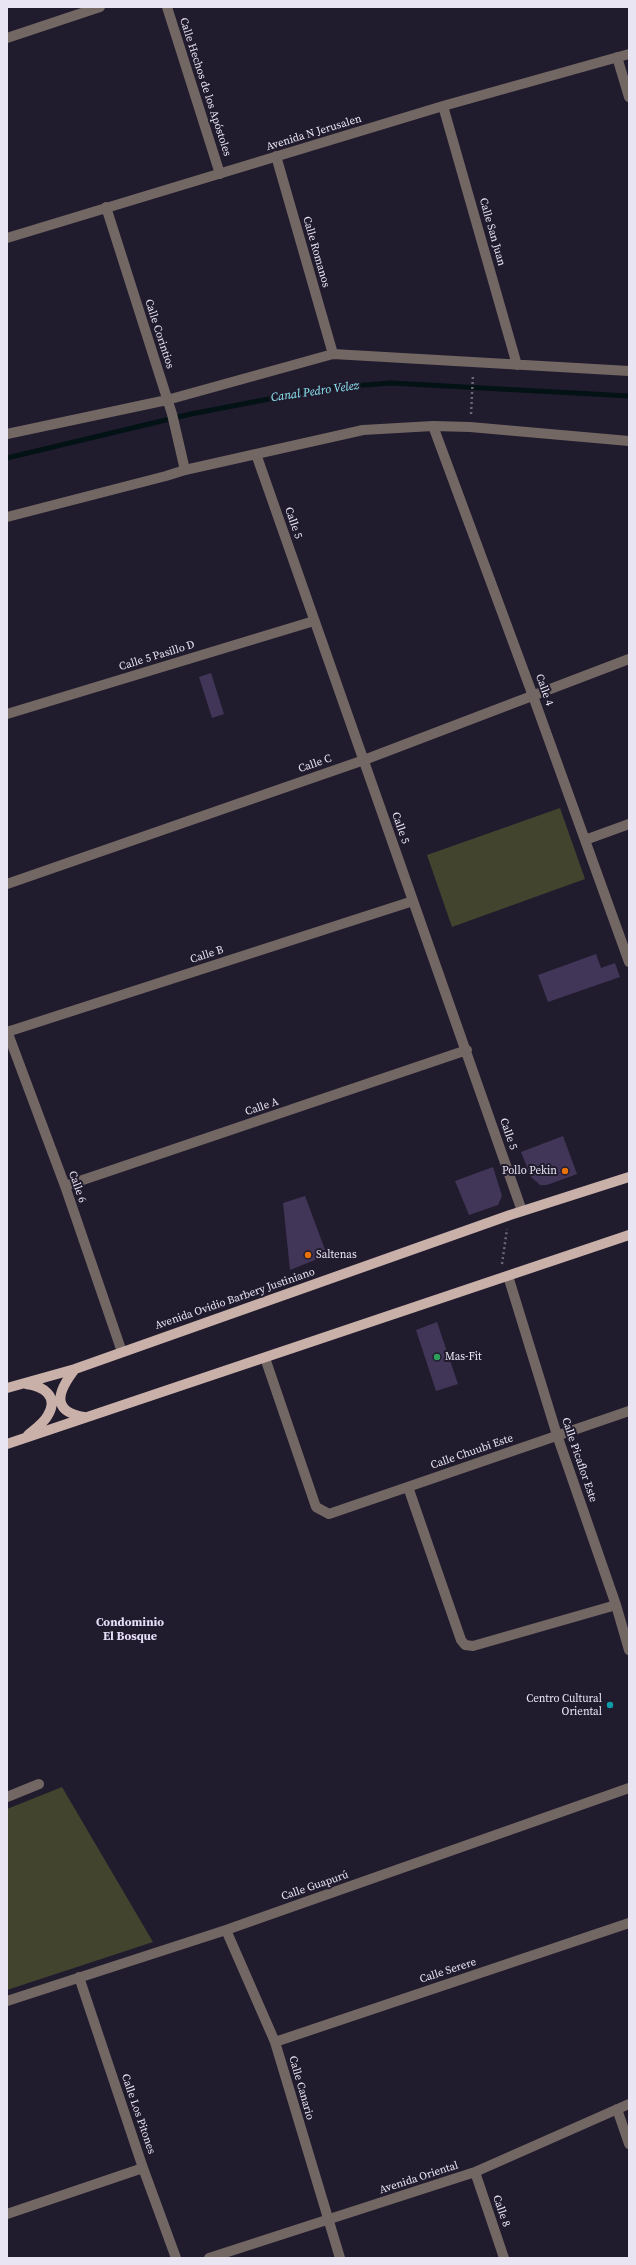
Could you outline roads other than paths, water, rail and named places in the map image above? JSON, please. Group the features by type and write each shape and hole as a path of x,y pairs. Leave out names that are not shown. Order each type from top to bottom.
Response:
{"main road":[{"name":"Avenida Ovidio Barbery Justiniano","path":"7,1388 75,1369 510,1215 629,1177"},
{"path":"7,1444 629,1235"},
{"path":"75,1369 61,1391 60,1401 63,1410 86,1418"},
{"path":"22,1384 39,1386 48,1392 51,1403 49,1415 24,1439"}],"street":[{"path":"7,38 100,7"},
{"name":"Calle Hechos de los Apóstoles","path":"167,7 220,174"},
{"name":"Avenida N Jerusalen","path":"7,238 443,106 629,54"},
{"path":"617,57 629,97"},
{"name":"Calle San Juan","path":"443,106 517,365"},
{"name":"Calle Romanos","path":"276,156 334,354"},
{"name":"Calle Corintios","path":"106,208 172,414 185,470"},
{"path":"7,434 167,400 334,354 629,371"},
{"path":"7,517 185,470 363,430 433,426 470,427 629,441"},
{"name":"Calle 4","path":"433,426 629,962"},
{"name":"Calle 5","path":"256,454 467,1050 522,1211"},
{"name":"Calle 5 Pasillo D","path":"7,714 314,621"},
{"name":"Calle C","path":"7,884 364,760 629,659"},
{"path":"585,840 629,824"},
{"name":"Calle B","path":"7,1032 413,901"},
{"name":"Calle 6","path":"7,1032 65,1186 122,1352"},
{"name":"Calle A","path":"65,1186 467,1050"},
{"name":"Calle Picaflor Este","path":"504,1278 616,1605 629,1650"},
{"name":"Calle Chuubi Este","path":"264,1358 316,1507 322,1512 329,1514 629,1411"},
{"path":"408,1487 461,1640 465,1645 473,1646 616,1605"},
{"path":"7,1797 39,1784"},
{"name":"Calle Guapurú","path":"7,2001 226,1930 629,1788"},
{"name":"Calle Serere","path":"275,2042 629,1923"},
{"name":"Calle Canario","path":"226,1930 275,2042 340,2258"},
{"name":"Calle Los Pitones","path":"79,1977 143,2168 176,2258"},
{"name":"Avenida Oriental","path":"209,2258 328,2221 475,2172 629,2104"},
{"path":"617,2109 629,2144"},
{"path":"7,2214 143,2168"},
{"name":"Calle 8","path":"475,2172 504,2258"}],"waterway":[{"name":"Canal Pedro Velez","path":"7,458 191,414 326,388 391,383 629,396"}],"place":[{"name":"Pollo Pekin","path":"565,1171"},
{"name":"Saltenas","path":"308,1255"},
{"name":"Mas-Fit","path":"437,1357"},
{"name":"Centro Cultural Oriental","path":"610,1705"}],"district":[{"name":"Condominio El Bosque","path":"130,1630"}]}
